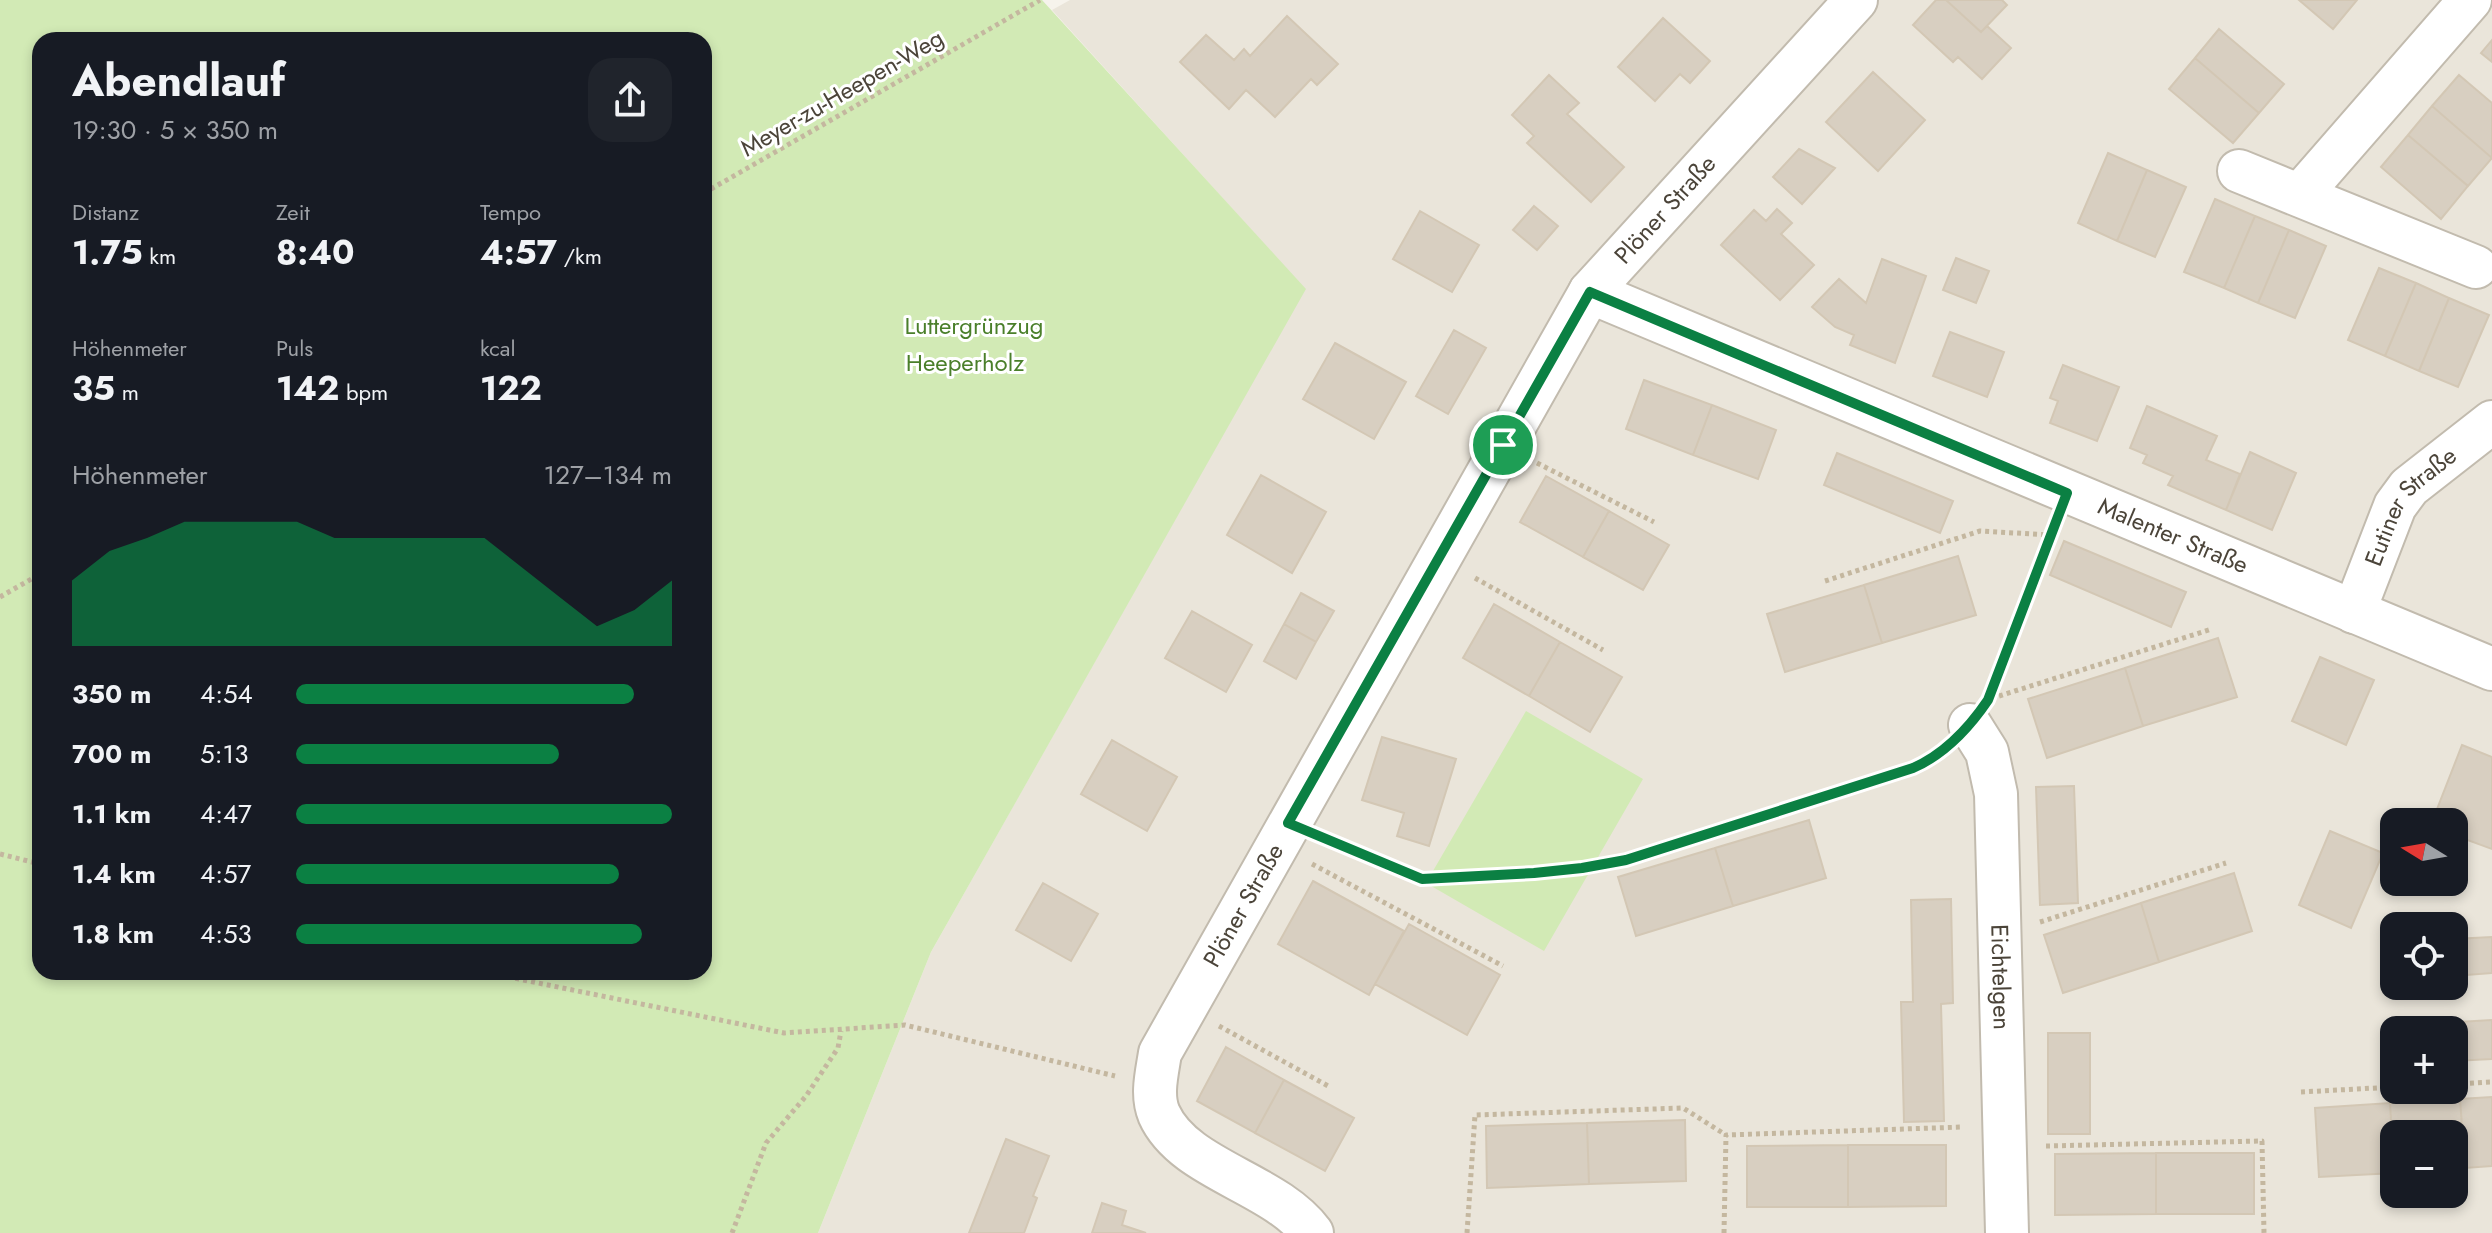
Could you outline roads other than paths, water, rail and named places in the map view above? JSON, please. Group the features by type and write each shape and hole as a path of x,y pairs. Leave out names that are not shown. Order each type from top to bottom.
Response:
{"street":[{"name":"Plöner Straße","path":"1312,1233 1303,1221 1274,1199 1191,1152 1171,1132 1158,1112 1155,1086 1160,1053 1590,292 1856,0"},
{"path":"2300,195 2470,0"},
{"path":"2239,171 2476,267"},
{"name":"Malenter Straße","path":"1590,292 2492,669"},
{"name":"Eutiner Straße","path":"2354,612 2395,506 2409,487 2492,422"},
{"name":"Eichtelgen","path":"1970,725 1987,752 1996,794 2007,1233"}],"park label":[{"name":"Luttergrünzug","path":"974,326"},
{"name":"Heeperholz","path":"965,363"}]}
